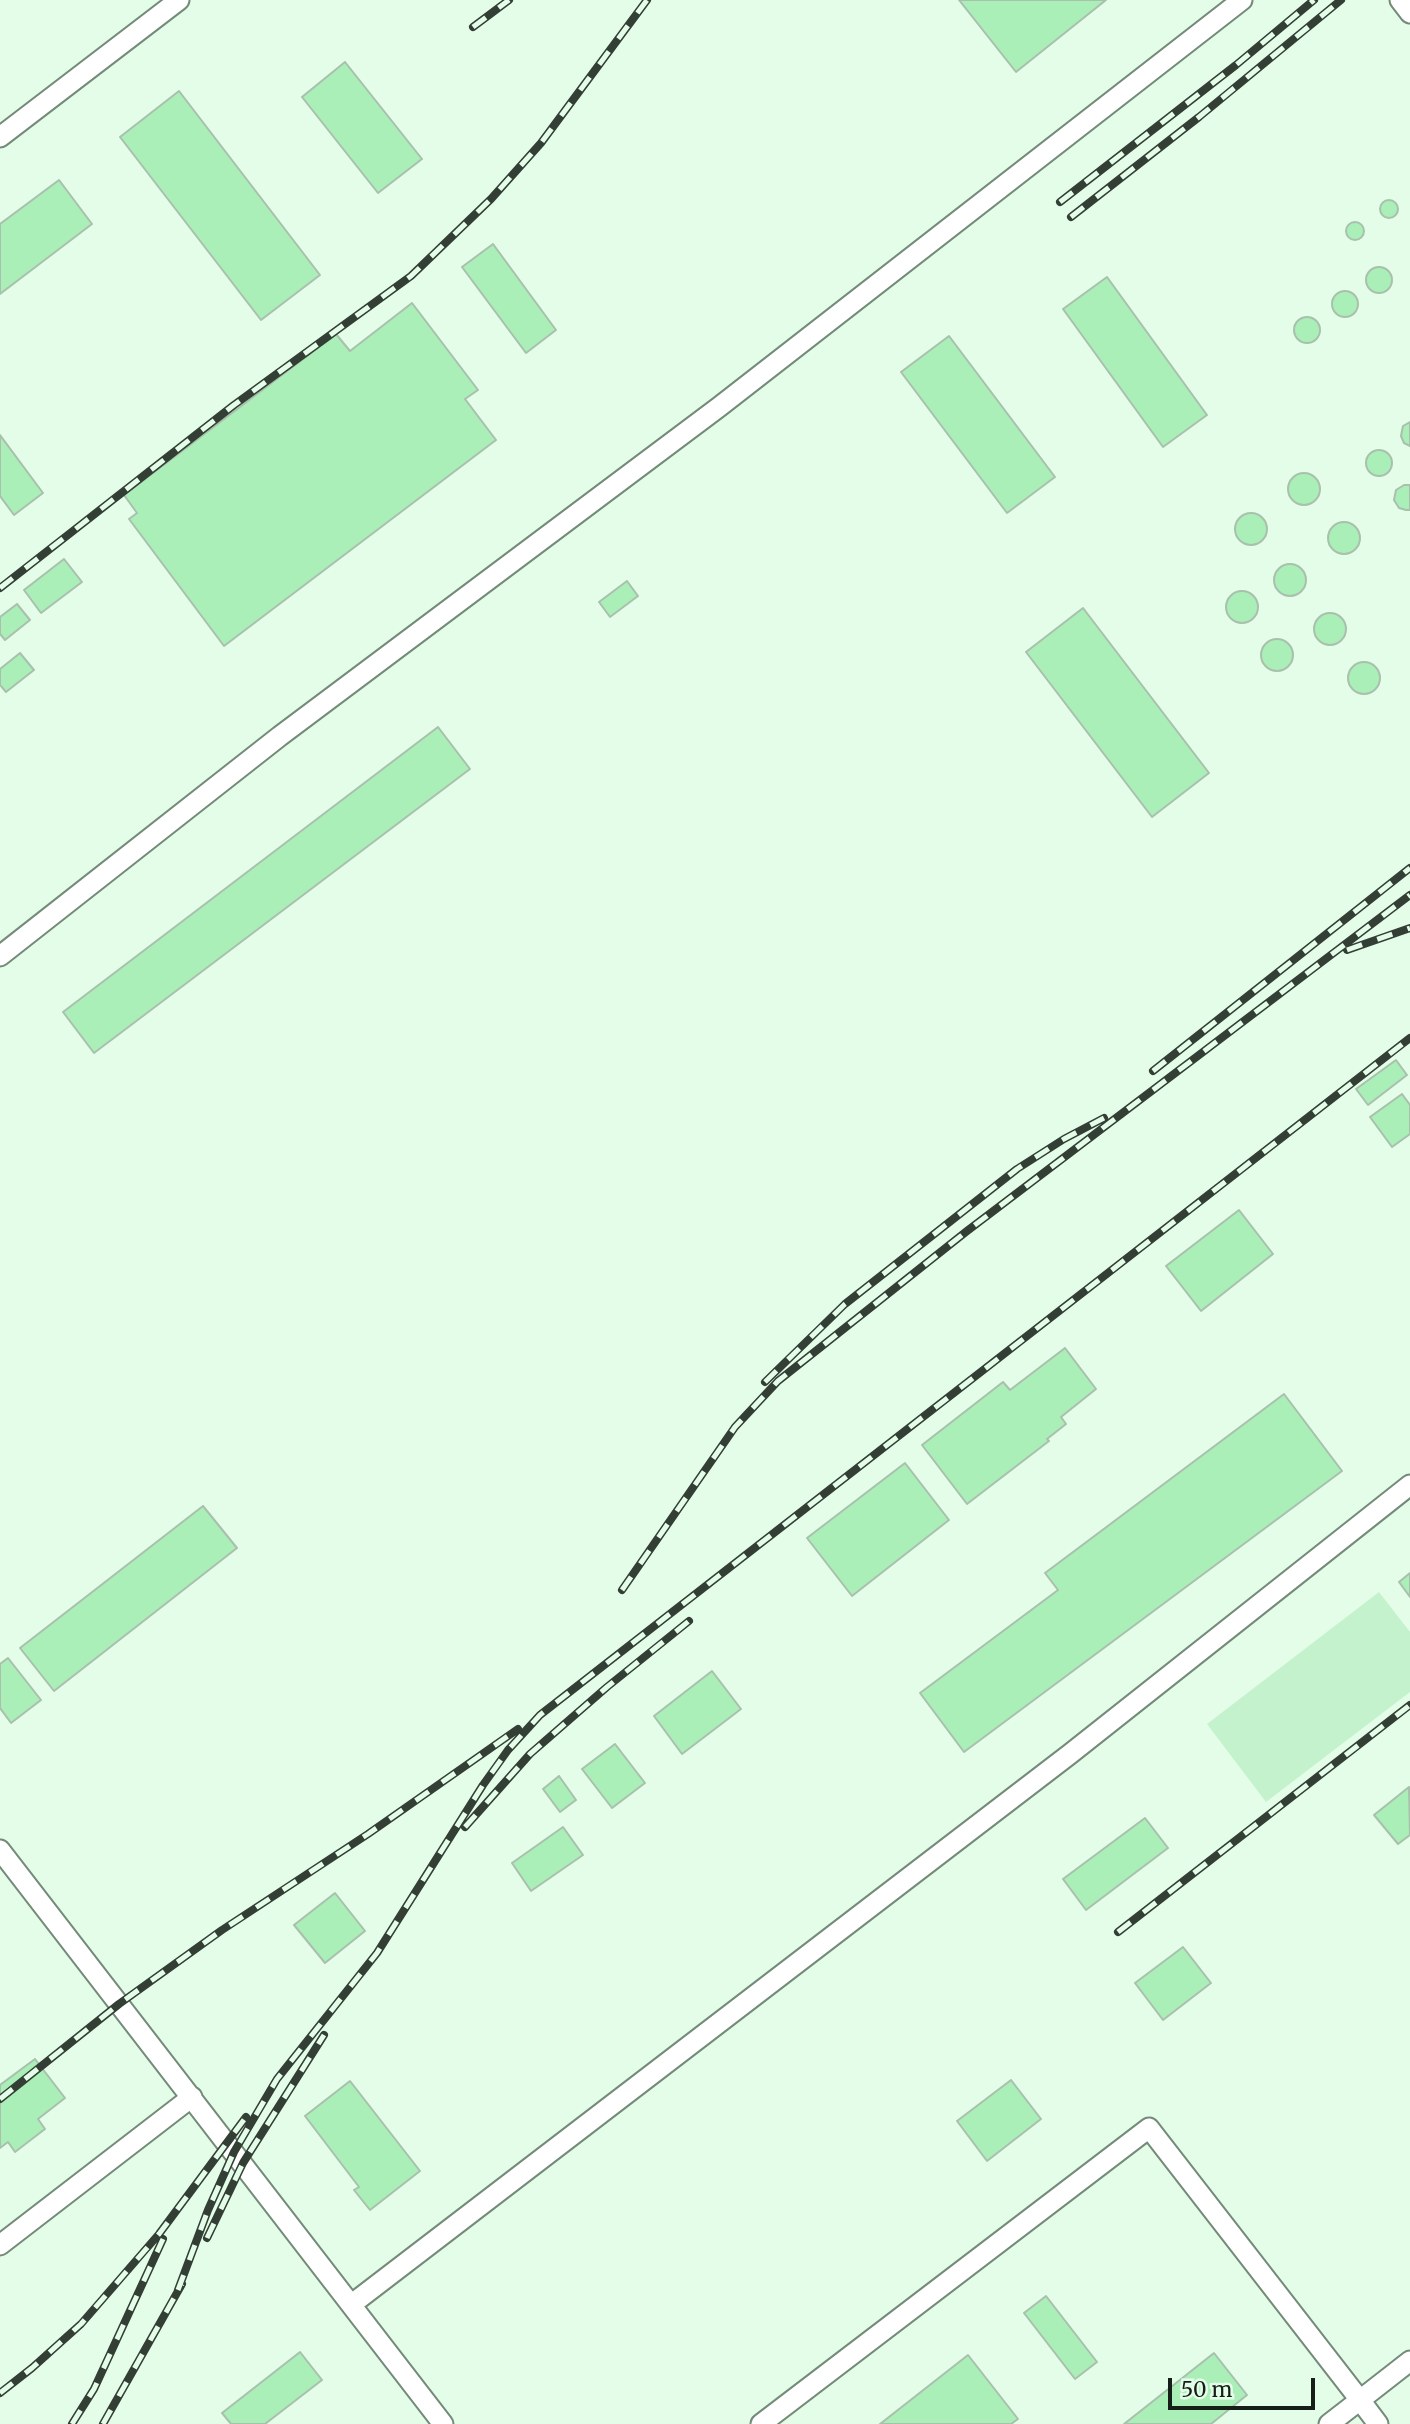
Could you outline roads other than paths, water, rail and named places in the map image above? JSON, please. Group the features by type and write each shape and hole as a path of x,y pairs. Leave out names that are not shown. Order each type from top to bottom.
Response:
{"lane":[{"path":"0,137 179,0"},
{"path":"0,956 280,736 719,407 1242,0"},
{"path":"1400,0 1410,13"},
{"path":"352,2304 1059,1763 1410,1485"},
{"path":"3,1860 192,2097 443,2424"},
{"path":"0,2245 192,2097"},
{"path":"761,2424 1149,2128 1378,2424"},
{"path":"1329,2424 1410,2361"}],"railway":[{"path":"473,27 509,0"},
{"path":"0,588 234,405 411,276 491,199 541,143 647,0"},
{"path":"1060,202 1236,65 1314,0"},
{"path":"1071,217 1199,117 1341,0"},
{"path":"1153,1071 1410,868"},
{"path":"622,1590 735,1427 778,1381 967,1231 1410,895"},
{"path":"1347,950 1410,928"},
{"path":"178,2290 208,2210 234,2152 277,2079 377,1953 483,1785 508,1750 540,1715 1410,1038"},
{"path":"765,1382 845,1304 1017,1169 1064,1139 1104,1118"},
{"path":"465,1827 530,1754 689,1621"},
{"path":"1118,1932 1410,1705"},
{"path":"0,2099 119,2004 222,1930 368,1834 518,1729"},
{"path":"207,2238 243,2163 324,2035"},
{"path":"0,2393 81,2324 159,2234 246,2117"},
{"path":"72,2424 94,2389 163,2239"},
{"path":"103,2424 182,2284"}]}
